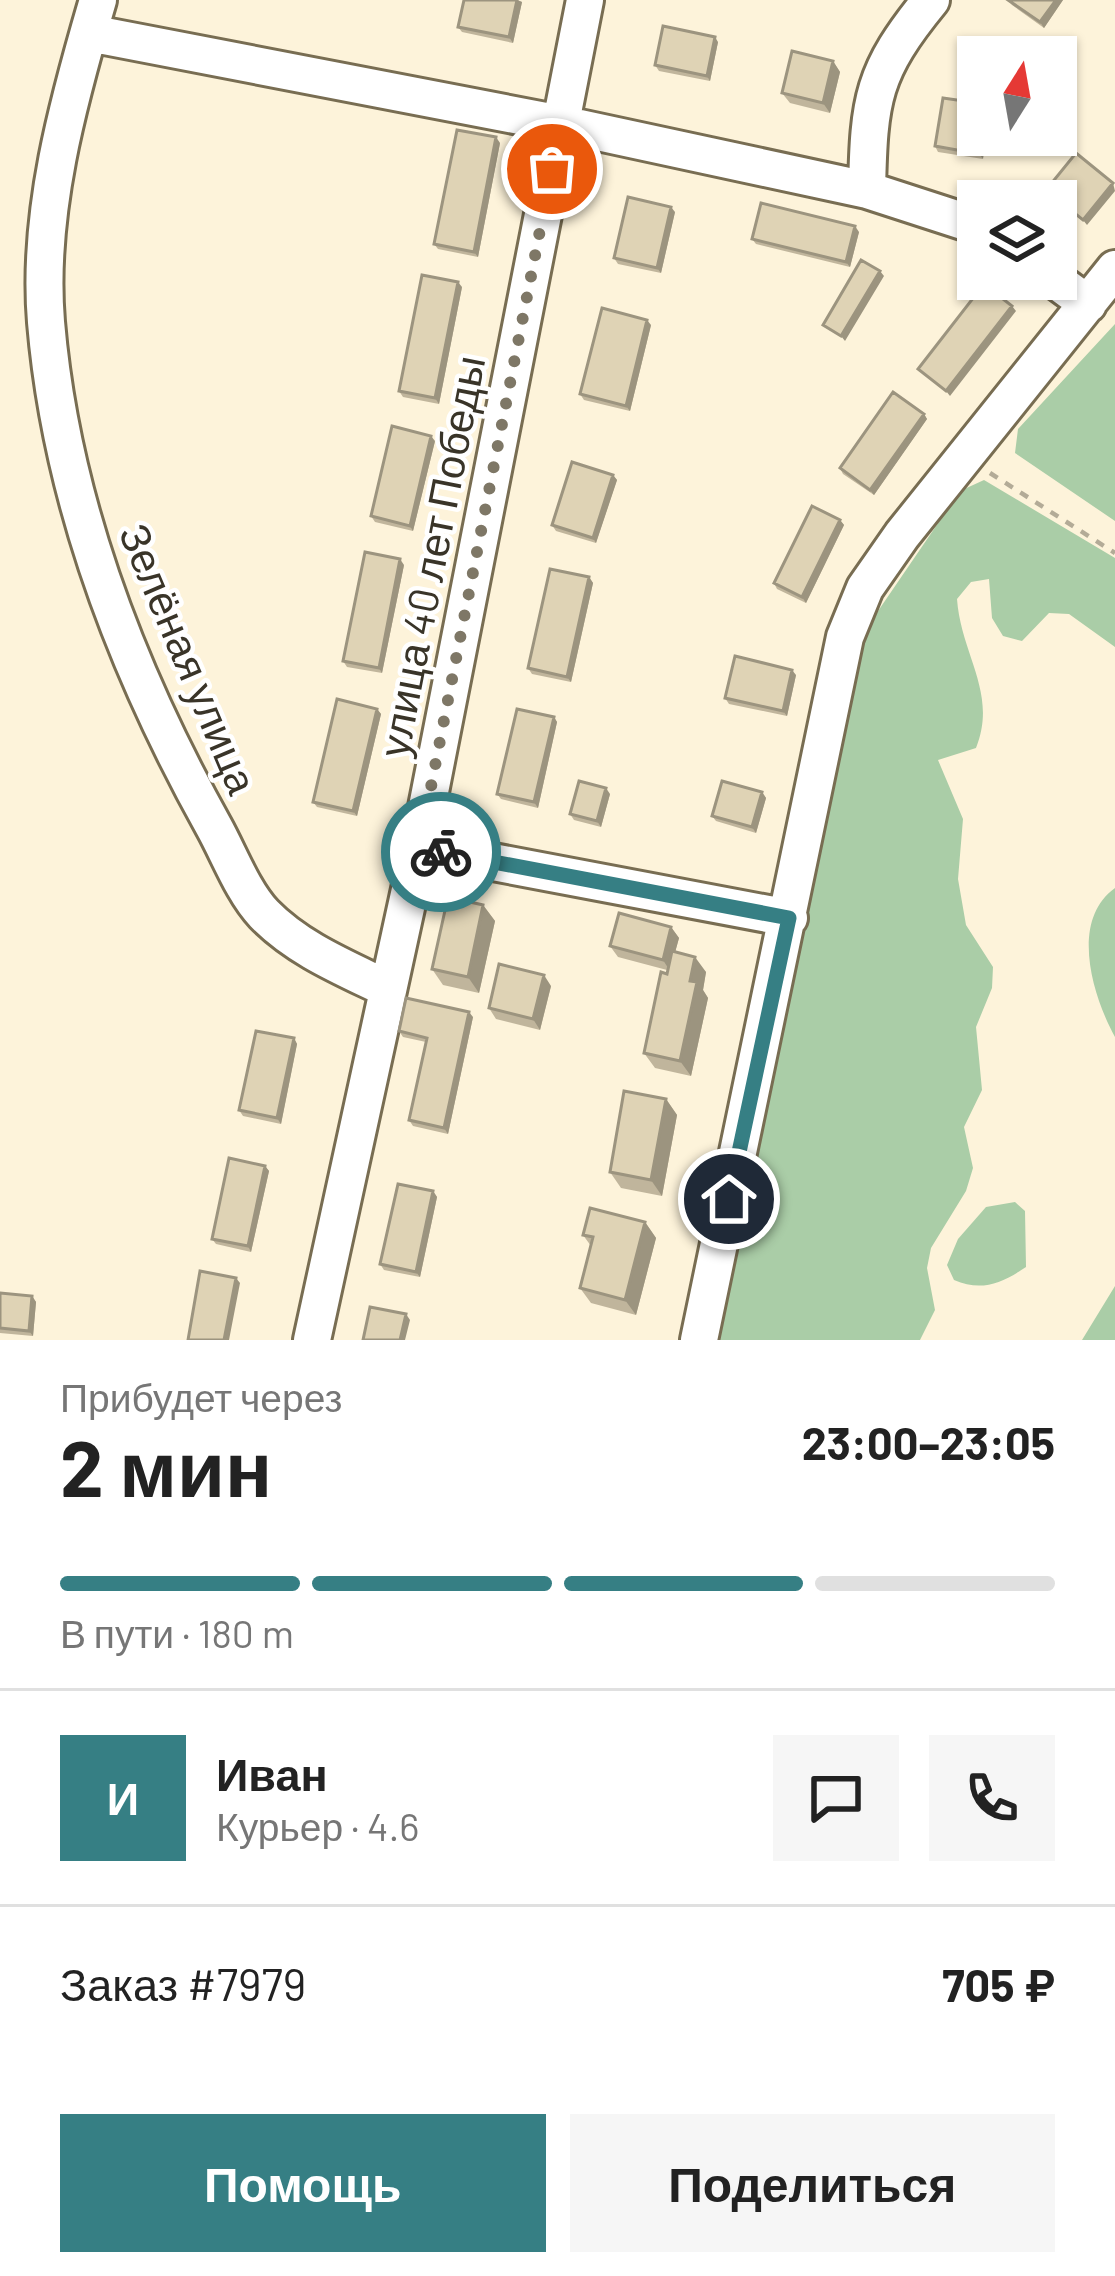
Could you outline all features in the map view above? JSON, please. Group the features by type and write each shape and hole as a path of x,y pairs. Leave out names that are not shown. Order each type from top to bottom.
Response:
{"street":[{"name":"улица 40 лет Победы","path":"312,1340 419,848 585,0"},
{"path":"867,190 869,114 878,75 931,0"},
{"path":"93,16 867,190 957,219"},
{"name":"Зелёная улица","path":"93,16 62,124 46,318 66,460 103,590 191,786 261,911 328,961 388,989"},
{"path":"699,1340 845,638 865,588 1106,284"},
{"path":"419,848 789,918"}],"path":[{"path":"966,455 1115,553"}],"green space":[{"path":"1115,324 1115,521 1015,453 1018,429"},
{"path":"984,480 1115,558 1115,647 1069,614 1049,613 1022,641 1003,636 992,618 989,579 971,582 957,599 981,691 982,728 976,748 938,760 963,819 958,879 966,925 993,967 992,988 976,1027 982,1090 964,1127 973,1168 966,1191 931,1248 927,1268 935,1310 920,1340 705,1340 863,633 960,491"},
{"path":"1115,888 1115,1037 1093,981 1089,939 1101,902"},
{"path":"1015,1202 1025,1211 1026,1267 992,1284 954,1280 947,1265 958,1239 986,1207"},
{"path":"1115,1286 1115,1340 1082,1340"}],"building":[{"path":"464,0 517,0 509,37 458,27"},
{"path":"1008,0 1056,0 1040,22"},
{"path":"663,26 715,37 707,76 655,65"},
{"path":"792,51 833,61 823,103 782,93"},
{"path":"943,98 957,100 957,150 935,146"},
{"path":"457,130 496,137 474,252 434,244"},
{"path":"1077,154 1113,183 1083,220 1077,215 1077,180 1054,180"},
{"path":"628,197 671,207 657,268 614,258"},
{"path":"761,203 855,226 846,262 752,239"},
{"path":"861,260 880,271 841,336 823,325"},
{"path":"422,275 458,282 435,398 399,391"},
{"path":"972,300 1004,300 1012,306 946,391 918,369"},
{"path":"602,308 647,320 626,406 580,394"},
{"path":"893,392 924,414 870,490 840,468"},
{"path":"392,426 431,436 410,526 371,516"},
{"path":"572,462 613,475 593,538 552,525"},
{"path":"812,506 840,520 802,597 774,583"},
{"path":"365,552 400,559 379,668 343,661"},
{"path":"550,569 589,577 567,677 528,668"},
{"path":"735,656 792,670 783,711 725,698"},
{"path":"337,699 377,709 353,811 313,802"},
{"path":"517,709 554,717 534,802 497,794"},
{"path":"579,781 606,788 597,821 570,814"},
{"path":"722,781 762,792 752,827 712,816"},
{"path":"448,897 483,905 468,977 432,969"},
{"path":"619,913 671,927 663,960 610,946"},
{"path":"672,951 695,957 690,981 697,982 680,1061 644,1053 661,972 667,974"},
{"path":"499,964 544,975 533,1019 489,1008"},
{"path":"406,998 469,1012 444,1128 409,1120 427,1038 399,1031"},
{"path":"256,1031 294,1038 277,1118 239,1110"},
{"path":"624,1091 666,1099 651,1180 610,1172"},
{"path":"229,1158 265,1166 248,1246 212,1239"},
{"path":"398,1184 433,1191 416,1272 380,1264"},
{"path":"590,1208 645,1222 625,1300 580,1288 593,1237 583,1235"},
{"path":"200,1271 236,1278 224,1340 188,1340"},
{"path":"0,1293 32,1296 29,1331 0,1328"},
{"path":"370,1307 406,1314 400,1340 363,1340"}],"way so far":[{"path":"441,852 419,848 552,169"}],"route":[{"path":"441,852 789,918 729,1199"}]}
